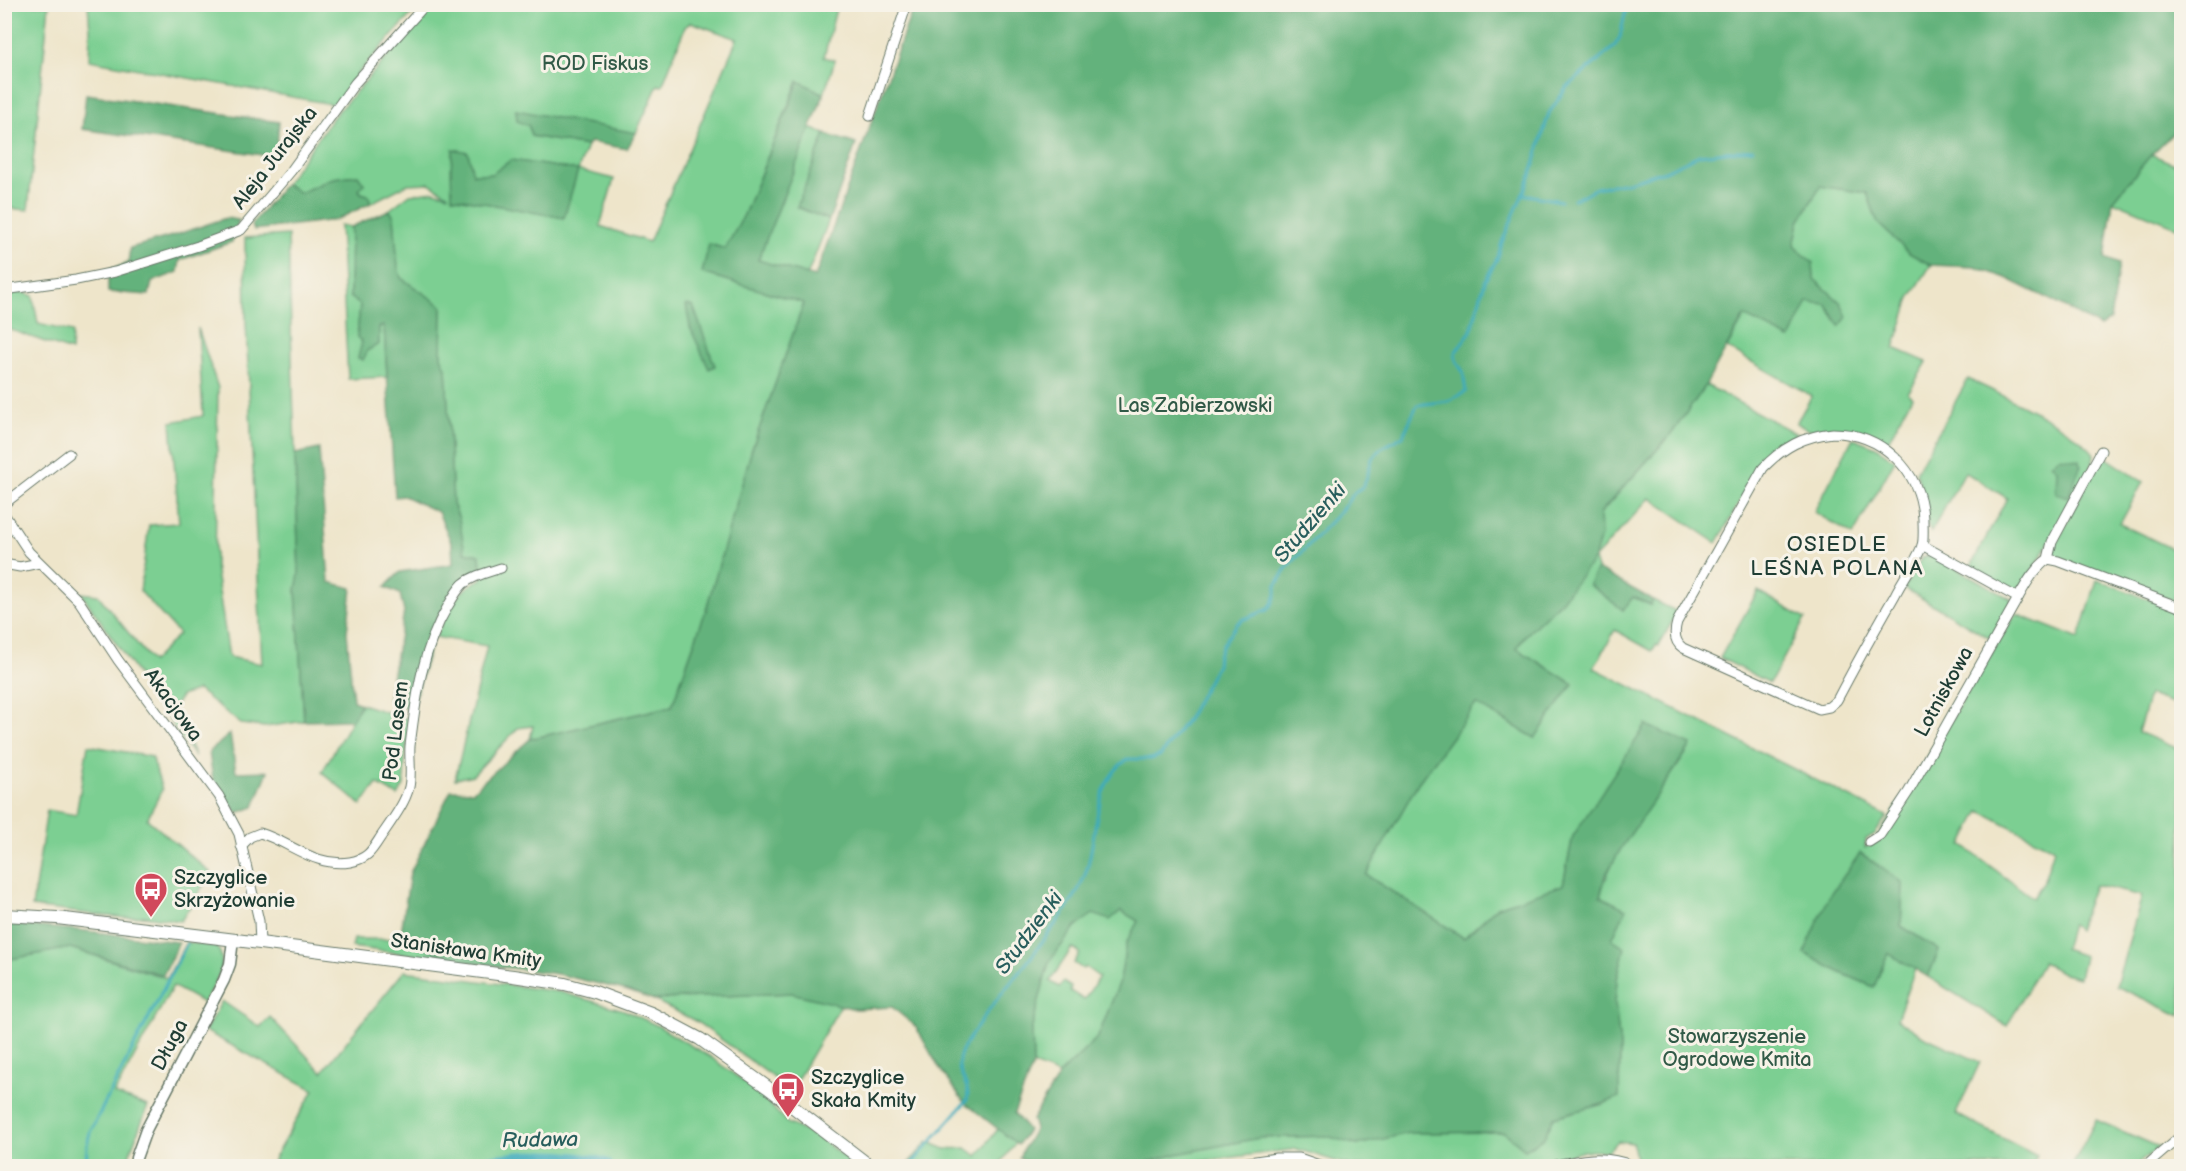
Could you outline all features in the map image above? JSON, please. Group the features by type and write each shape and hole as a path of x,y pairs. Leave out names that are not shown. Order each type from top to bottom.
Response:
{"main road":[{"name":"Stanisława Kmity","path":"4,915 57,918 260,943 575,986 620,1000 670,1022 706,1043 870,1167"}],"street":[{"name":"Aleja Jurajska","path":"4,290 115,272 241,230 291,171 355,83 426,4"},
{"path":"870,116 907,4"},
{"path":"1833,433 1852,434 1874,441 1897,458 1908,472 1919,494 1922,508 1922,545 1837,700 1829,707 1819,709 1811,707 1683,648 1676,641 1677,622 1757,477 1780,452 1801,440 1833,433"},
{"name":"Lotniskowa","path":"1869,842 1880,835 1909,791 2018,598 2038,567 2048,559 2052,542 2101,451"},
{"path":"4,504 69,454"},
{"name":"Akacjowa","path":"4,514 29,552 79,601 118,660 212,786 231,817 239,834 259,921 260,943"},
{"path":"1922,545 2018,598"},
{"path":"2048,559 2181,608"},
{"path":"4,564 20,567 39,563"},
{"name":"Pod Lasem","path":"241,846 250,837 260,833 317,860 349,863 367,857 389,825 409,789 410,748 418,686 433,634 441,617 463,584 501,568"},
{"name":"Długa","path":"135,1167 146,1130 224,980 230,964 233,940"},
{"path":"2146,1167 2181,1136"},
{"path":"1222,1167 1276,1158 1299,1158 1322,1167"},
{"path":"1552,1167 1580,1159 1604,1158 1633,1167"}],"green space":[{"path":"226,4 241,10 244,4 420,5 359,72 336,105 89,60 88,5"},
{"path":"49,5 28,210 5,208 5,6"},
{"name":"ROD Fiskus","path":"434,5 837,5 824,57 835,60 824,94 798,81 744,215 725,249 710,244 702,273 804,303 752,449 706,610 672,706 530,739 533,726 518,728 473,775 455,779 487,646 435,637 448,611 459,596 473,583 482,579 480,555 464,552 459,519 453,504 446,368 441,357 442,306 401,278 398,269 394,216 389,210 410,194 434,191 449,195 429,183 408,184 371,203 368,195 361,193 359,189 364,184 357,175 333,178 300,193 285,184 334,116","holes":["691,22 737,39 649,242 600,226 614,179 578,170 587,146 531,136 529,126 516,111 636,133 658,85 662,86 685,27","511,160 577,170 564,218 453,197 473,174 492,174","693,306 714,367 709,368 690,327"]},
{"name":"Las Zabierzowski","path":"914,5 2181,5 2181,125 2149,157 2113,201 2105,258 2119,264 2110,320 2100,327 2006,278 1975,267 1931,265 1909,253 1878,223 1867,193 1820,186 1799,222 1794,246 1813,263 1814,279 1841,303 1847,317 1840,326 1826,304 1808,302 1790,339 1744,316 1704,388 1672,433 1600,513 1601,536 1594,559 1562,600 1516,648 1573,684 1535,738 1476,704 1418,783 1366,875 1464,938 1497,907 1563,885 1573,836 1646,725 1691,745 1622,847 1605,876 1600,896 1626,909 1612,939 1625,947 1617,979 1615,1003 1620,1046 1619,1097 1603,1104 1554,1117 1543,1139 1525,1149 1504,1132 1409,1133 1357,1145 1327,1136 1259,1138 1177,1154 1134,1166 1033,1166 1019,1157 1035,1128 1032,1120 1059,1075 1098,1037 1120,981 1126,944 1138,921 1121,911 1110,920 1093,914 1075,927 1049,962 1032,1027 1033,1065 1014,1113 1028,1130 1018,1145 964,1102 938,1066 916,1027 892,1007 855,1009 792,993 654,1000 625,990 557,974 463,962 400,939 410,873 451,790 473,791 530,739 672,706 706,610 752,449 804,303 702,273 709,244 725,249 744,215 799,81 824,94 758,260 815,277"},
{"path":"86,94 279,122 276,157 82,129"},
{"path":"516,110 636,133 627,149 590,142 587,146 531,136 529,126 517,121"},
{"path":"810,128 825,134 797,207 829,220 807,276 758,260"},
{"path":"825,134 856,144 829,220 797,207"},
{"path":"453,149 468,152 473,174 492,174 511,160 578,170 564,218 452,197"},
{"path":"2153,155 2181,167 2181,229 2113,201"},
{"path":"358,175 364,184 359,190 368,195 371,203 336,220 254,230 251,225 285,184 300,193 333,178"},
{"path":"1820,186 1867,193 1878,223 1909,253 1931,265 1910,298 1894,348 1927,362 1908,393 1912,397 1887,443 1869,434 1849,429 1808,430 1796,423 1812,396 1727,348 1745,316 1790,339 1807,301 1826,304 1841,303 1814,279 1813,263 1794,246 1799,222"},
{"path":"389,210 394,216 398,269 401,278 442,306 441,357 446,368 453,504 459,519 465,552 480,555 481,572 461,582 439,615 412,711 388,699 404,612 400,594 385,587 400,572 453,564 452,544 438,512 404,496 395,497 384,326 379,327 379,344 368,350 363,360 358,358 362,342 357,337 360,305 350,297 351,227"},
{"path":"226,218 239,220 232,242 180,260 178,272 152,282 149,295 108,292 110,270 128,263 130,248"},
{"path":"340,225 351,227 350,297 360,305 357,336 368,350 379,344 379,327 384,326 387,377 348,379"},
{"path":"288,235 299,575 296,590 304,721 265,727 241,724 198,690 181,696 174,707 195,757 81,593 98,595 152,662 179,634 140,591 149,525 179,523 171,422 203,416 198,328 218,388 215,565 229,657 262,664 246,324 245,238"},
{"path":"19,291 33,296 38,324 72,332 71,351 5,328 5,294"},
{"path":"686,305 693,306 715,366 709,369 690,327"},
{"path":"1968,379 2017,402 2071,433 2094,454 2093,462 2042,555 2022,586 2015,589 2009,589 1970,568 2007,498 1965,472 1931,532 1927,523 1926,505 1916,472"},
{"name":"Stowarzyszenie Ogrodowe Kmita","path":"1706,385 1797,434 1777,448 1759,466 1717,543 1650,498 1594,559 1597,569 1589,585 1623,610 1633,597 1650,605 1653,600 1678,612 1658,646 1656,645 1652,651 1615,630 1594,668 1887,816 1875,834 1866,839 1865,848 1874,843 2016,614 2079,639 2097,580 2181,611 2181,706 2149,695 2138,732 2181,750 2181,1016 2116,986 2142,896 2094,885 2078,930 2071,924 2064,949 2084,956 2079,978 2064,974 2043,962 2007,1026 1928,977 1939,950 1901,926 1903,883 1861,853 1829,897 1805,953 1839,972 1874,987 1888,953 1915,969 1897,1019 1923,1036 1980,1062 1956,1114 2037,1156 2031,1166 1642,1166 1637,1164 1633,1143 1617,1141 1608,1151 1584,1151 1541,1164 1522,1166 1351,1166 1297,1149 1195,1162 1139,1165 1177,1154 1259,1138 1327,1136 1357,1145 1408,1133 1504,1132 1525,1149 1543,1139 1554,1117 1603,1104 1619,1097 1620,1046 1615,1003 1617,979 1612,939 1626,909 1600,897 1616,856 1627,837 1691,745 1573,836 1563,885 1497,907 1464,938 1366,875 1418,783 1476,704 1535,738 1572,684 1516,649 1526,635 1562,600 1601,536 1600,514 1672,433","holes":["1980,811 2054,849 2043,883 2033,898 1962,845"]},
{"path":"1853,438 1876,447 1895,460 1853,535 1814,512"},
{"path":"319,449 329,582 352,588 347,632 353,701 361,704 352,720 304,721 296,590 299,575 295,454"},
{"path":"2059,457 2080,460 2081,465 2068,497 2056,493 2057,469 2051,464"},
{"path":"2107,458 2143,482 2120,524 2181,553 2181,580 2173,601 2054,558 2052,551 2100,459"},
{"path":"1933,555 2011,599 2012,602 1991,639 1904,588 1922,557"},
{"path":"1597,569 1653,600 1651,605 1633,597 1623,610 1589,584"},
{"path":"1758,591 1805,619 1770,683 1720,658"},
{"path":"361,704 411,720 405,757 404,785 398,796 377,784 361,805 322,772"},
{"path":"230,734 236,772 268,771 254,807 237,813 213,780 209,752"},
{"path":"88,745 152,757 162,790 147,819 211,873 181,921 144,916 125,918 32,907 47,810 76,815"},
{"path":"1860,853 1903,883 1901,926 1939,950 1928,977 1888,953 1874,987 1804,953 1829,897"},
{"path":"1121,910 1138,921 1126,944 1120,981 1098,1037 1059,1075 1033,1065 1032,1027 1049,962 1075,927 1093,914","holes":["1072,948 1080,953 1074,963 1083,969 1085,967 1099,977 1084,1000 1070,991 1071,987 1063,982 1059,987 1050,981"]},
{"path":"5,924 179,942 163,975 70,948 5,960"},
{"path":"354,939 400,939 463,962 352,947"},
{"path":"186,942 217,947 221,954 221,968 203,1003 173,986 114,1094 148,1106 126,1166 5,1166 5,960 70,948 167,978"},
{"path":"404,971 560,992 624,1010 658,1026 712,1058 759,1093 787,1123 819,1138 856,1166 273,1166 275,1156 314,1090 205,1031 222,1001 260,1027 270,1017 322,1072"},
{"path":"792,993 841,1005 791,1090 697,1022 654,1000 680,998"},
{"path":"2096,1120 2159,1147 2135,1166 2079,1166 2073,1164"},
{"path":"998,1129 1016,1143 998,1166 906,1166 928,1142 945,1149 966,1148 977,1156"}],"waterway":[{"name":"Studzienki","path":"910,1166 967,1100 967,1088 959,1067 961,1053 966,1044 992,1006 1061,917 1079,888 1090,858 1102,795 1116,769 1128,759 1151,759 1161,755 1188,718 1217,665 1223,644 1237,624 1267,610 1272,604 1276,595 1276,586 1285,570 1362,487 1372,459 1380,449 1403,436 1417,405 1448,401 1466,392 1463,372 1455,353 1471,331 1485,281 1498,257 1502,242 1531,175 1549,113 1567,87 1614,47 1620,37 1627,4"},
{"path":"1574,200 1596,188 1628,182 1665,171 1699,155 1753,149"},
{"path":"1522,194 1561,201"},
{"path":"86,1166 90,1132 187,943"},
{"name":"Rudawa","path":"475,1166 540,1158 574,1160 605,1166"}],"place":[{"name":"Szczyglice Skrzyżowanie","path":"151,918"},
{"name":"Szczyglice Skała Kmity","path":"788,1118"}],"district":[{"name":"OSIEDLE LEŚNA POLANA","path":"1837,556"}]}
